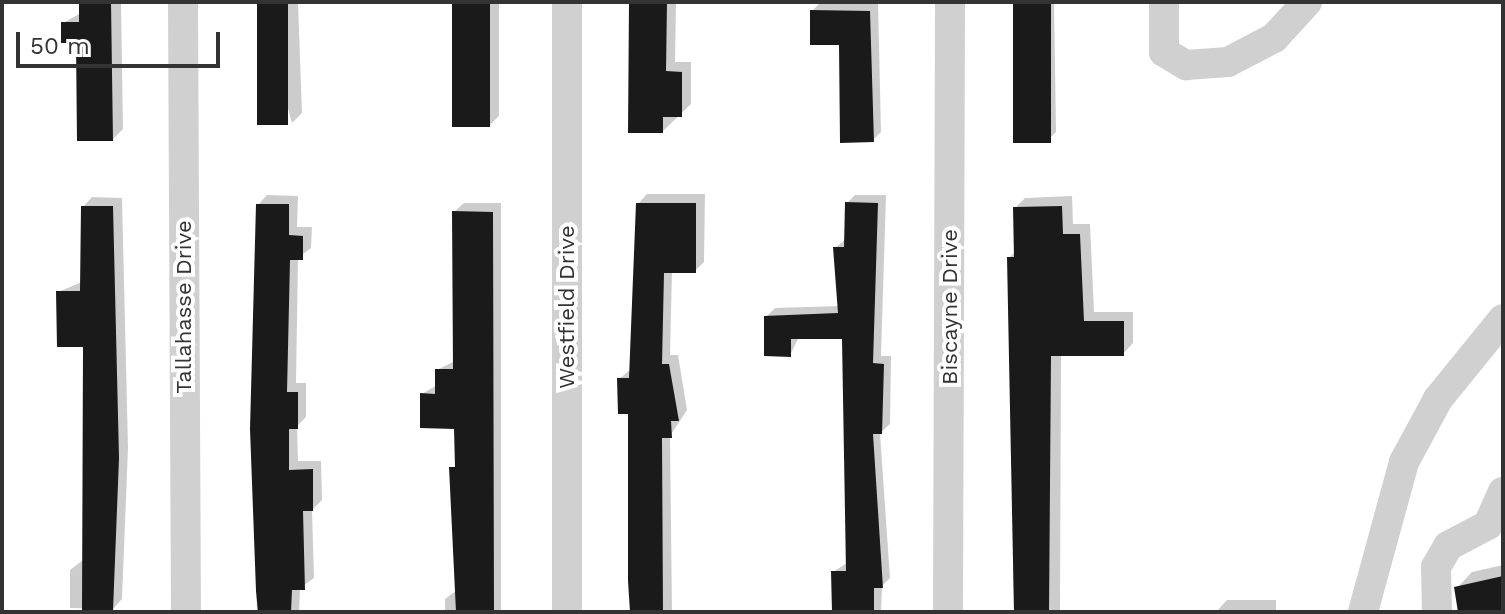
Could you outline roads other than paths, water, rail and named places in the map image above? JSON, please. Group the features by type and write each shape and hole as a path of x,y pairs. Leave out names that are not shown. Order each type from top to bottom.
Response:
{"street":[{"name":"Tallahasse Drive","path":"183,2 186,612"},
{"name":"Westfield Drive","path":"567,2 567,612"},
{"name":"Biscayne Drive","path":"948,612 950,2"},
{"path":"1164,2 1164,52 1186,65 1240,56 1274,38 1307,2"},
{"path":"1363,612 1404,462 1438,399 1503,319"},
{"path":"1437,612 1436,567 1448,546 1488,525 1503,492"}]}
